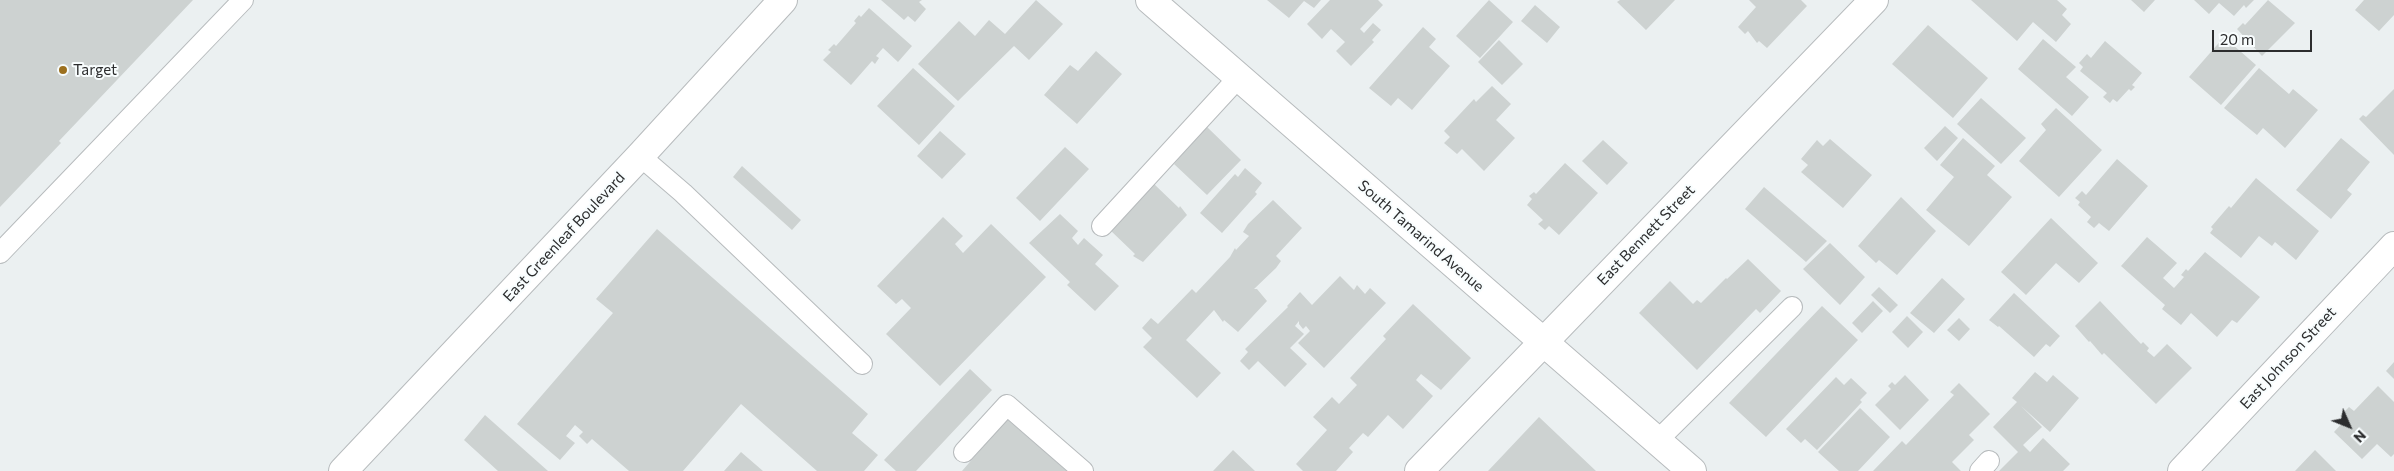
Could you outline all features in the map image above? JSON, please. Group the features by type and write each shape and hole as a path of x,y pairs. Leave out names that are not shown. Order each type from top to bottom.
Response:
{"street":[{"name":"East Greenleaf Boulevard","path":"343,471 640,156 783,0"},
{"name":"South Tamarind Avenue","path":"1150,0 1692,471"},
{"name":"East Bennett Street","path":"1419,471 1874,0"},
{"name":"East Johnson Street","path":"2182,471 2390,259"}],"lane":[{"path":"0,253 243,0"},
{"path":"1102,226 1239,77"},
{"path":"640,156 684,194 862,364"},
{"path":"1657,441 1792,307"},
{"path":"964,452 1007,405 1083,471"}],"building":[{"name":"Target","path":"0,0 193,0 59,141 61,143 0,207"},
{"path":"881,0 922,0 919,2 926,9 915,22 908,16 904,20"},
{"path":"1036,0 1063,24 1029,60 1014,46 958,101 918,64 959,21 975,36 989,20 1005,34"},
{"path":"1267,0 1321,0 1314,8 1304,1 1289,18"},
{"path":"1330,0 1378,0 1383,5 1360,29 1364,33 1373,23 1381,30 1372,40 1374,42 1351,66 1336,51 1345,42 1331,29 1322,39 1307,24"},
{"path":"1489,0 1513,22 1480,58 1456,36"},
{"path":"1620,0 1675,0 1646,30 1617,2"},
{"path":"1749,0 1801,0 1807,6 1767,48 1759,41 1757,43 1748,31 1745,34 1738,27 1756,7"},
{"path":"1971,0 2057,0 2067,9 2062,15 2071,24 2056,42 2033,22 2017,41"},
{"path":"2131,0 2155,0 2144,12"},
{"path":"2194,0 2254,0 2246,8 2244,5 2234,16 2219,3 2209,14"},
{"path":"2268,0 2295,23 2262,56 2237,29 2243,23 2245,25"},
{"path":"2364,0 2394,0 2394,15 2379,31 2355,10"},
{"path":"1535,5 1560,27 1547,43 1521,21"},
{"path":"869,8 912,46 898,62 883,48 876,56 879,58 875,64 872,61 851,85 823,60 831,52 828,50 834,44 836,46 856,23 854,21 859,15 861,17"},
{"path":"1928,25 1988,78 1953,118 1892,64"},
{"path":"1423,27 1436,39 1429,47 1450,66 1412,110 1398,98 1391,106 1369,88"},
{"path":"2224,37 2256,65 2221,105 2189,77"},
{"path":"2043,39 2076,67 2066,77 2089,97 2072,116 2018,69"},
{"path":"1499,40 1523,64 1502,85 1478,62"},
{"path":"2105,41 2142,73 2132,85 2135,87 2131,91 2129,89 2117,102 2113,99 2110,103 2103,97 2107,93 2080,71 2083,67 2079,63 2087,54 2091,58"},
{"path":"1096,51 1122,74 1077,124 1044,95 1070,65 1078,71"},
{"path":"913,68 955,106 919,145 877,106"},
{"path":"2259,68 2289,94 2293,89 2318,110 2285,148 2263,128 2257,135 2224,108"},
{"path":"1492,86 1511,104 1496,120 1515,138 1484,171 1462,149 1457,154 1444,143 1450,137 1444,131 1474,99 1476,102"},
{"path":"2394,89 2394,155 2359,119 2363,115 2366,117"},
{"path":"1981,98 2026,138 2001,164 1957,124"},
{"path":"2056,108 2102,150 2059,197 2019,161 2046,130 2041,124"},
{"path":"1206,126 1241,160 1207,195 1174,164"},
{"path":"1945,126 1958,138 1937,161 1924,148"},
{"path":"940,131 966,154 942,179 917,156"},
{"path":"1963,138 1995,166 1987,175 2012,197 1969,246 1926,210 1954,177 1940,165"},
{"path":"2341,138 2370,162 2347,190 2352,194 2331,219 2296,190"},
{"path":"1830,139 1872,175 1843,208 1801,172 1808,165 1801,159 1817,140 1823,146"},
{"path":"1603,140 1628,163 1607,185 1582,161"},
{"path":"1065,147 1089,169 1040,221 1016,198"},
{"path":"2117,159 2148,186 2109,231 2099,223 2094,228 2087,222 2091,217 2078,205 2080,202 2075,198 2082,191 2086,195"},
{"path":"1565,163 1598,193 1559,235 1549,226 1545,230 1538,224 1543,220 1527,205 1532,199 1529,196 1534,192 1536,194"},
{"path":"742,166 801,220 792,230 733,177"},
{"path":"1245,168 1262,183 1255,192 1257,194 1222,233 1200,213 1235,174 1238,177"},
{"path":"2256,178 2319,231 2296,260 2275,242 2272,246 2259,236 2241,258 2210,233 2213,229 2211,227 2229,206 2231,208"},
{"path":"1154,184 1179,208 1180,206 1187,215 1143,262 1133,256 1135,254 1109,229"},
{"path":"1764,187 1827,241 1806,262 1745,209"},
{"path":"1901,197 1936,231 1897,275 1879,260 1876,263 1858,246"},
{"path":"1273,200 1302,228 1276,256 1281,261 1276,268 1254,289 1257,289 1267,301 1238,332 1224,320 1223,322 1214,310 1186,340 1221,373 1197,398 1143,347 1152,338 1142,328 1151,318 1158,324 1192,289 1196,293 1230,257 1235,248 1236,250 1249,236 1243,232 1248,224"},
{"path":"1060,214 1078,231 1072,238 1078,245 1084,238 1103,255 1095,264 1119,286 1095,311 1067,285 1070,282 1029,243"},
{"path":"943,217 963,236 955,244 963,253 991,224 1046,277 940,386 886,334 911,308 902,299 896,304 877,286"},
{"path":"2051,218 2098,263 2079,283 2056,263 2026,295 2001,272"},
{"path":"657,229 868,414 852,433 878,455 864,471 817,471 741,404 683,471 629,471 592,439 587,444 579,436 583,432 575,425 566,436 575,443 560,460 517,424 613,313 596,299"},
{"path":"2147,237 2177,263 2163,278 2174,288 2184,277 2181,275 2186,269 2188,271 2205,252 2260,297 2237,323 2232,320 2217,337 2191,313 2181,325 2162,309 2165,305 2121,266"},
{"path":"1830,243 1865,277 1840,305 1803,269"},
{"path":"1748,259 1781,291 1760,313 1756,309 1697,370 1639,313 1670,281 1693,304 1697,300 1701,303"},
{"path":"1340,276 1354,290 1357,285 1365,294 1370,288 1386,303 1324,368 1298,343 1310,331 1306,326 1303,329 1299,321 1295,326 1304,334 1290,348 1307,364 1285,387 1258,361 1249,370 1240,361 1248,352 1245,349 1288,307 1300,292 1312,305"},
{"path":"1942,278 1965,299 1934,333 1910,313"},
{"path":"1879,287 1898,305 1890,313 1871,295"},
{"path":"2014,293 2060,336 2050,347 2046,344 2034,357 1999,326 1989,320"},
{"path":"1873,301 1883,311 1862,333 1852,323"},
{"path":"2100,301 2141,344 2143,342 2149,348 2147,351 2154,357 2167,344 2192,368 2156,404 2104,353 2102,355 2075,326"},
{"path":"1413,304 1471,358 1441,390 1421,374 1416,380 1433,396 1403,429 1388,415 1368,437 1363,433 1349,448 1353,452 1336,471 1303,471 1296,464 1327,430 1313,417 1332,397 1339,404 1357,385 1350,378 1386,339 1383,336"},
{"path":"1822,306 1858,340 1766,437 1729,403"},
{"path":"1907,316 1923,332 1908,348 1892,332"},
{"path":"1959,318 1970,329 1959,341 1947,330"},
{"path":"2394,362 2394,379 2386,371"},
{"path":"970,369 992,390 916,471 896,471 884,460"},
{"path":"2035,372 2047,382 2053,375 2079,398 2050,432 2021,406 2042,427 2023,445 2030,452 2043,438 2070,464 2063,471 1999,471 2018,452 1993,427 2017,402 2012,398"},
{"path":"1905,375 1929,400 1900,430 1875,405 1891,389 1888,386 1892,382 1895,385"},
{"path":"1836,377 1844,385 1851,378 1867,393 1860,400 1862,402 1817,450 1805,439 1801,443 1786,429"},
{"path":"1959,383 1990,414 1969,435 1974,440 1952,462 1961,471 1873,471 1902,441 1906,445 1954,395 1950,392"},
{"path":"2378,386 2394,402 2394,454 2391,457 2377,444 2362,459 2334,432 2345,420 2340,416 2349,407 2354,411"},
{"path":"1860,408 1890,437 1858,471 1839,471 1818,452"},
{"path":"485,415 548,471 498,471 464,440"},
{"path":"1539,417 1596,471 1488,471"},
{"path":"1007,419 1067,471 962,471"},
{"path":"1233,450 1255,471 1213,471"},
{"path":"2315,450 2336,471 2295,471"},
{"path":"741,452 763,471 724,471"}],"place":[{"name":"Target","path":"63,70"}]}
